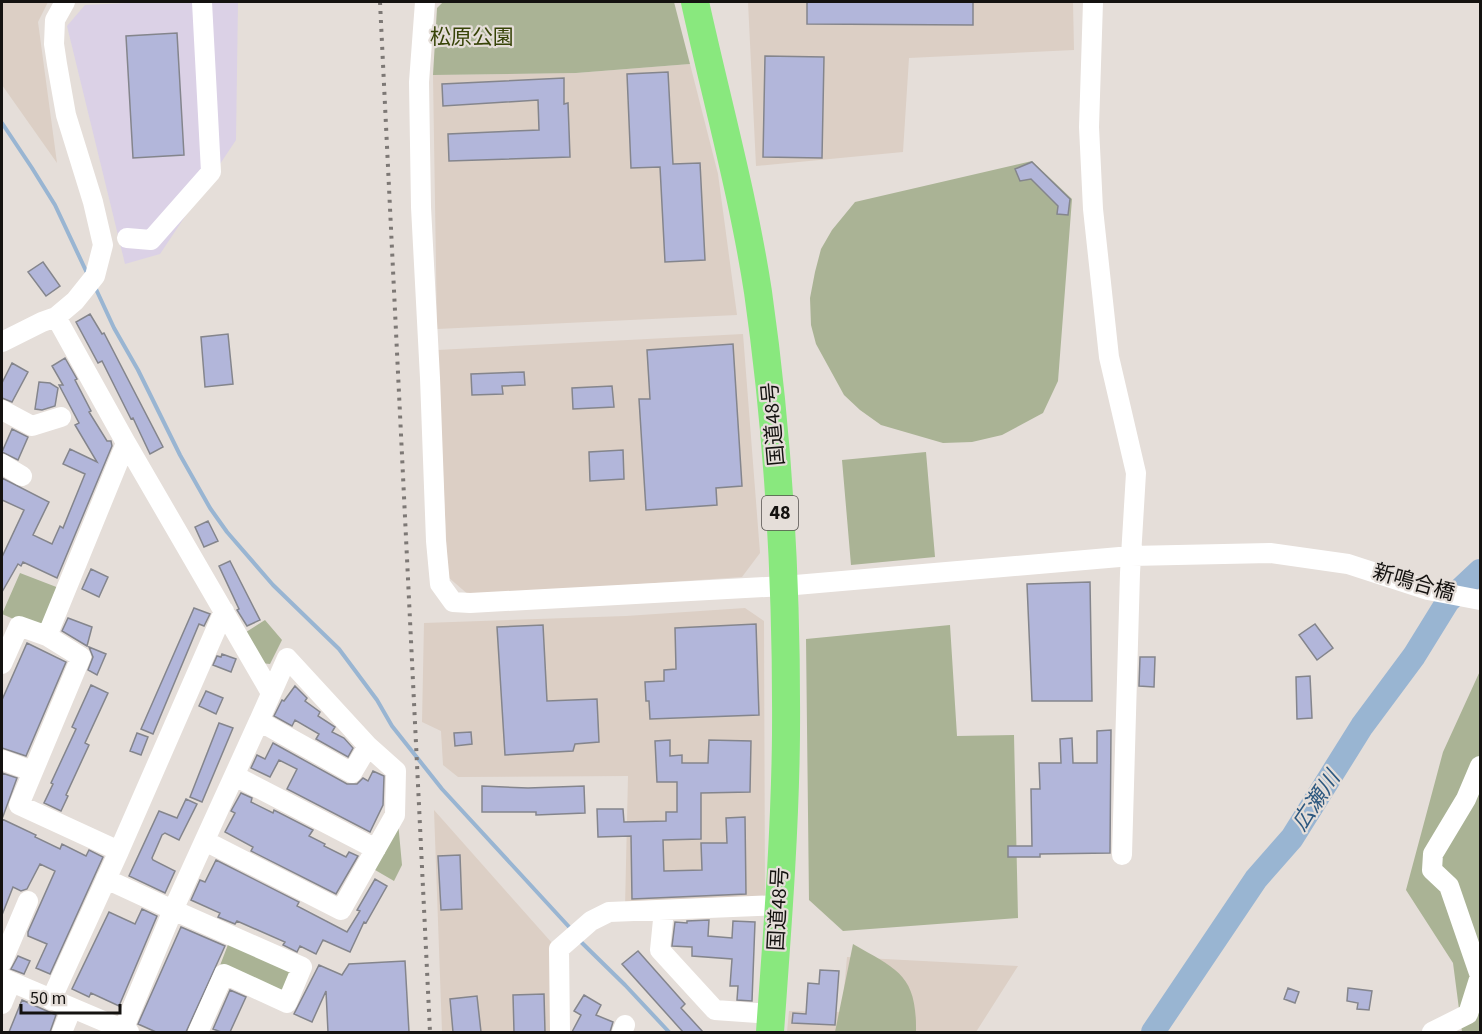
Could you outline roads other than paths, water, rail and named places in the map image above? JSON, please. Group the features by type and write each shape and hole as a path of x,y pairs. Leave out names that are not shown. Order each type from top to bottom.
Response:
{"highway":[{"name":"国道48号","path":"695,2 732,159 757,290 775,433 784,585 786,737 771,1023"}],"street":[{"path":"2,342 56,317 87,288 95,276 103,245 93,202 66,115 56,54 55,20 65,2"},
{"path":"127,238 151,240 211,172 202,2"},
{"name":"新鳴合橋","path":"425,2 418,82 421,207 436,541 440,584 453,602 470,603 784,585 1131,556 1270,553 1348,564 1428,590 1480,600"},
{"path":"1092,2 1089,127 1093,209 1109,357 1136,473 1131,556 1122,855"},
{"path":"56,317 271,693"},
{"path":"2,410 32,426 61,417"},
{"path":"47,636 126,443"},
{"path":"2,464 22,476"},
{"path":"51,1000 120,851 224,611"},
{"path":"2,662 20,626 47,636 81,657 19,805 120,851"},
{"path":"2,1004 6,980 126,1031 173,910 286,658 368,746 396,771 395,815 341,910 205,841"},
{"path":"259,721 352,773 368,746"},
{"path":"2,760 32,771"},
{"path":"1432,1032 1468,1014 1480,976 1449,886 1432,870 1433,854 1466,799 1480,766"},
{"path":"234,776 376,849"},
{"path":"106,879 302,967 287,1003 224,974 198,1032"},
{"path":"2,962 28,901"},
{"path":"560,1032 559,949 591,921 609,912 779,904"},
{"path":"664,910 660,950 715,1010 771,1023"},
{"path":"62,1032 72,1008"}],"waterway":[{"path":"2,123 55,205 87,273"},
{"path":"95,287 180,455 210,508 227,532 273,585 339,649 377,700 392,726 442,789 571,929"},
{"name":"広瀬川","path":"1153,1032 1256,879 1292,838 1362,726 1414,656 1448,601 1480,571"},
{"path":"579,940 669,1032"}],"railway":[{"path":"380,2 430,1032"}],"park label":[{"name":"松原公園","path":"472,37"}]}
